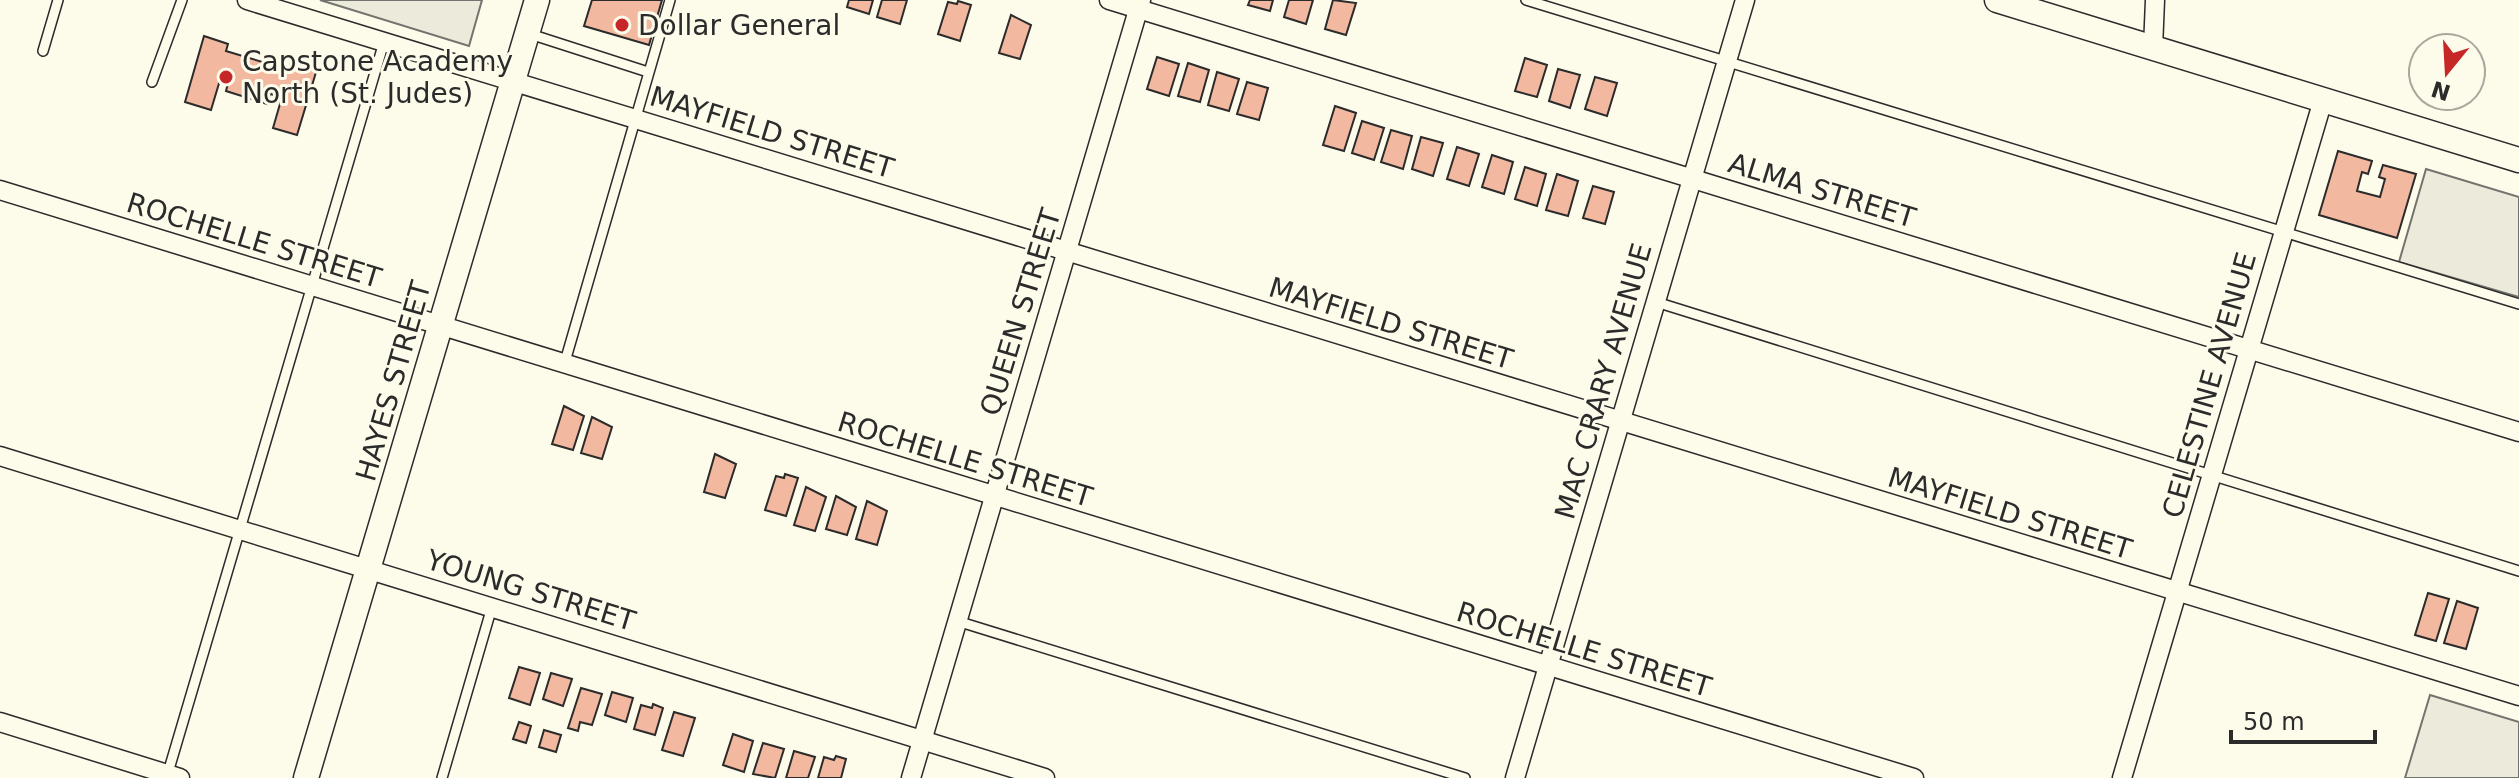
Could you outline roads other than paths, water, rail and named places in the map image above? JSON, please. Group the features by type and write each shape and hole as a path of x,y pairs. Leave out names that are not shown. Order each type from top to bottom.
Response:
{"street":[{"name":"MAYFIELD STREET","path":"247,0 2519,696"},
{"name":"HAYES STREET","path":"306,778 537,0"},
{"name":"ALMA STREET","path":"1109,0 1140,5 1692,180 2519,432"},
{"name":"MAC CRARY AVENUE","path":"1515,778 1745,0"},
{"path":"1997,0 2519,160"},
{"path":"2153,48 2155,0"},
{"name":"QUEEN STREET","path":"911,778 1140,5"},
{"name":"CELESTINE AVENUE","path":"2122,778 2323,100"},
{"name":"ROCHELLE STREET","path":"0,190 1914,778"},
{"name":"YOUNG STREET","path":"0,456 1045,778"},
{"path":"0,722 172,777"}],"lane":[{"path":"43,51 58,0"},
{"path":"152,82 182,0"},
{"path":"564,365 670,0"},
{"path":"1526,0 2283,235 2519,304"},
{"path":"527,33 648,72"},
{"path":"172,777 240,530 384,42"},
{"path":"1656,302 2519,571"},
{"path":"442,778 492,607"},
{"path":"957,621 1465,778"}],"place":[{"name":"Dollar General","path":"622,25"},
{"name":"Capstone Academy North (St. Judes)","path":"226,77"}]}
